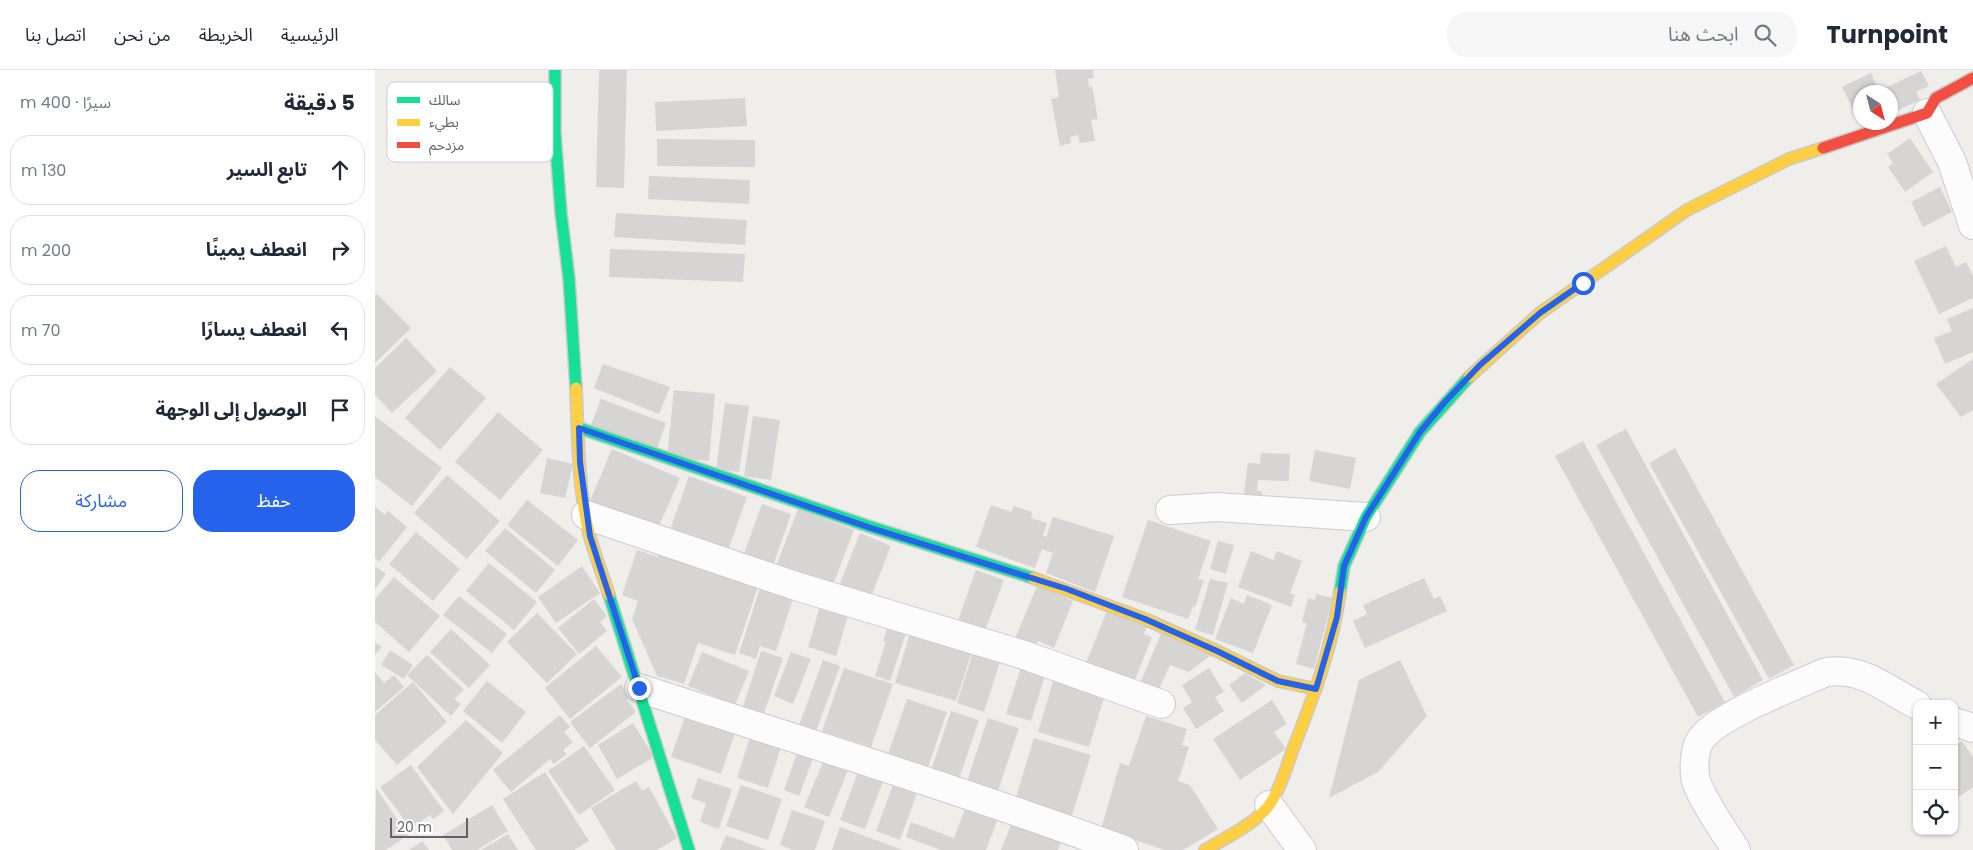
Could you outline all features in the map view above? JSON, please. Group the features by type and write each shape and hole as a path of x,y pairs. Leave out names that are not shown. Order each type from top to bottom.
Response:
{"street":[{"path":"555,70 555,134 561,213 569,279 580,462 586,516 590,536 689,850"},
{"path":"1205,850 1249,823 1269,805 1279,786 1316,689 1337,617 1344,566 1366,517 1420,432 1480,365 1540,313 1687,210 1789,160 1927,113 1936,98 1973,78"},
{"path":"1927,113 1962,161 1973,225"},
{"path":"579,428 871,528 1067,589 1145,619 1278,681 1316,689"},
{"path":"1170,510 1217,507 1366,517"},
{"path":"586,516 799,587 1024,655 1161,704"},
{"path":"1736,850 1709,806 1695,778 1695,755 1701,739 1711,729 1742,710 1826,672 1841,670 1862,675 1913,703"},
{"path":"639,688 894,771 1124,850"},
{"path":"1958,723 1973,728"},
{"path":"1269,805 1302,850"}],"building":[{"path":"599,70 627,70 624,188 596,187"},
{"path":"1055,70 1093,70 1094,78 1088,79 1089,87 1092,86 1098,119 1091,120 1095,141 1080,143 1078,135 1070,137 1071,143 1060,146 1051,99 1059,97"},
{"path":"1921,71 1929,86 1916,92 1920,100 1898,111 1898,85 1892,85"},
{"path":"1871,73 1876,85 1853,85 1853,110 1842,87"},
{"path":"745,98 747,126 656,131 655,102"},
{"path":"1910,138 1933,172 1905,192 1888,167 1893,163 1887,154"},
{"path":"657,139 755,140 755,167 657,166"},
{"path":"649,176 750,180 749,204 648,199"},
{"path":"1940,187 1952,212 1923,227 1911,202"},
{"path":"616,213 747,220 745,245 614,237"},
{"path":"1946,246 1956,267 1966,262 1973,276 1973,298 1939,314 1914,261"},
{"path":"610,249 745,254 743,282 609,277"},
{"path":"377,294 411,328 375,363 375,295"},
{"path":"1973,308 1973,352 1945,364 1934,338 1952,331 1947,319"},
{"path":"406,338 437,371 392,413 375,395 375,368"},
{"path":"1973,359 1973,410 1961,417 1936,384"},
{"path":"603,364 670,387 659,414 594,388"},
{"path":"450,367 486,398 440,450 405,418"},
{"path":"674,390 715,394 709,461 667,457"},
{"path":"601,399 666,423 656,452 590,427"},
{"path":"725,403 749,406 739,472 716,469"},
{"path":"498,412 543,450 500,500 455,462"},
{"path":"375,416 442,468 412,506 375,477"},
{"path":"753,416 780,420 771,480 744,476"},
{"path":"1626,429 1763,680 1734,697 1596,445"},
{"path":"1583,441 1725,702 1698,717 1555,456"},
{"path":"1675,448 1794,665 1769,679 1649,463"},
{"path":"612,449 680,478 657,531 589,503"},
{"path":"1315,450 1356,458 1350,489 1309,481"},
{"path":"1261,453 1290,454 1289,481 1258,480 1257,491 1262,491 1261,501 1243,499 1248,463 1260,464"},
{"path":"547,458 573,464 565,498 540,493"},
{"path":"447,475 500,521 467,559 414,513"},
{"path":"689,476 747,497 727,553 669,533"},
{"path":"527,500 578,540 558,566 507,525"},
{"path":"762,504 791,514 772,569 742,559"},
{"path":"991,505 1011,512 1014,506 1032,512 1031,518 1047,523 1043,536 1046,537 1053,517 1114,536 1095,592 1046,573 1053,553 1042,549 1035,568 976,547"},
{"path":"375,507 385,515 388,511 407,527 379,562 375,558"},
{"path":"798,509 854,530 831,590 775,569"},
{"path":"1148,520 1211,541 1198,579 1204,580 1195,607 1193,606 1188,619 1122,597"},
{"path":"505,528 555,570 536,593 485,551"},
{"path":"416,532 460,569 433,601 389,564"},
{"path":"860,533 891,546 868,604 837,591"},
{"path":"1218,541 1234,545 1226,574 1210,569"},
{"path":"637,550 658,557 660,551 759,584 735,655 698,643 684,684 657,676 632,619 638,601 622,595"},
{"path":"1251,551 1273,560 1277,551 1302,561 1290,593 1295,595 1291,607 1238,587"},
{"path":"489,563 537,602 514,630 466,591"},
{"path":"375,566 386,574 375,589"},
{"path":"582,566 600,593 556,623 538,597"},
{"path":"976,570 1004,580 983,636 956,626"},
{"path":"394,577 440,616 409,652 375,622 375,599"},
{"path":"1424,578 1434,599 1440,596 1447,611 1365,648 1353,621 1367,614 1363,605"},
{"path":"1210,579 1228,583 1213,635 1195,630"},
{"path":"761,585 794,596 776,651 760,646 756,659 739,653"},
{"path":"1037,586 1073,601 1054,648 1038,641 1034,649 1014,641"},
{"path":"1316,594 1333,598 1314,669 1296,664 1307,623 1302,622 1308,598 1315,600"},
{"path":"1247,595 1272,605 1253,653 1215,639 1231,598 1244,604"},
{"path":"459,596 507,634 492,653 443,615"},
{"path":"823,596 851,605 836,656 808,647"},
{"path":"594,599 607,616 600,622 607,631 579,654 558,628"},
{"path":"1107,611 1147,626 1144,634 1152,637 1132,687 1084,668"},
{"path":"537,613 577,654 547,683 507,642"},
{"path":"891,618 909,624 890,681 875,676 886,642 883,641"},
{"path":"913,623 975,642 956,701 895,683"},
{"path":"451,629 490,665 469,688 430,652"},
{"path":"1161,634 1210,656 1189,672 1170,665 1156,696 1138,688"},
{"path":"375,642 382,647 375,655"},
{"path":"976,643 1003,652 984,712 957,703"},
{"path":"596,646 622,677 570,719 545,688"},
{"path":"390,650 413,665 404,679 381,665"},
{"path":"761,651 783,658 763,716 742,709"},
{"path":"702,652 749,671 735,705 688,686"},
{"path":"791,652 811,659 793,704 774,696"},
{"path":"427,655 464,690 454,699 461,704 451,716 407,675"},
{"path":"1024,658 1048,666 1031,721 1006,714"},
{"path":"823,660 840,666 815,734 798,728"},
{"path":"1400,660 1427,716 1378,772 1329,798 1359,680"},
{"path":"844,668 893,684 871,747 822,731"},
{"path":"1057,668 1106,691 1089,747 1038,732"},
{"path":"1209,668 1224,692 1215,697 1224,711 1196,729 1183,708 1192,702 1182,685"},
{"path":"375,672 384,683 394,675 404,687 375,712"},
{"path":"1245,673 1266,685 1242,703 1229,685"},
{"path":"487,681 526,712 502,743 463,711"},
{"path":"413,682 447,722 397,765 375,740 375,715"},
{"path":"621,684 630,697 627,700 636,712 590,748 570,722"},
{"path":"907,699 947,712 926,773 886,760"},
{"path":"1272,700 1287,724 1274,732 1286,749 1240,780 1213,739"},
{"path":"688,708 738,724 721,774 671,757"},
{"path":"951,711 979,720 958,782 930,773"},
{"path":"560,715 570,727 564,732 573,742 563,750 567,754 554,764 550,759 511,792 493,770"},
{"path":"1146,716 1187,729 1182,745 1189,747 1178,781 1190,785 1218,829 1183,850 1165,850 1101,829 1120,763 1129,766"},
{"path":"988,718 1019,728 998,791 967,781"},
{"path":"466,720 503,753 453,814 417,767"},
{"path":"633,723 654,757 617,779 598,745"},
{"path":"752,730 783,740 768,788 737,778"},
{"path":"1034,738 1091,755 1070,821 1014,804"},
{"path":"1962,741 1973,757 1973,787 1958,797 1958,745"},
{"path":"584,746 615,790 579,815 548,771"},
{"path":"799,747 815,753 799,796 784,790"},
{"path":"826,755 850,765 829,817 804,807"},
{"path":"411,765 444,811 433,819 430,815 411,829 380,787"},
{"path":"860,767 885,776 865,829 840,820"},
{"path":"545,772 589,841 574,850 536,850 503,799"},
{"path":"698,778 732,789 719,829 700,822 706,803 691,798"},
{"path":"895,779 919,788 900,840 876,831"},
{"path":"636,781 642,791 649,787 677,838 657,850 616,850 591,808"},
{"path":"741,785 782,799 768,840 726,826"},
{"path":"376,788 408,835 386,850 375,850"},
{"path":"968,801 1000,813 986,850 941,850 906,837 911,822 954,838"},
{"path":"492,805 508,831 477,850 452,850 443,835"},
{"path":"792,810 825,821 815,850 793,850 780,845"},
{"path":"1014,817 1063,836 1058,850 1001,850"},
{"path":"840,827 903,850 832,850"},
{"path":"508,834 518,850 481,850"},
{"path":"726,835 767,850 720,850"},
{"path":"422,841 429,850 409,850"}],"traffic: fast":[{"path":"555,70 555,134 561,213 569,279 576,388"},
{"path":"1340,592 1344,566 1366,517 1420,432 1469,377"},
{"path":"579,428 871,527 1033,578"},
{"path":"609,595 689,850"}],"traffic: slow":[{"path":"1469,377 1540,313 1687,210 1789,159 1823,148"},
{"path":"576,388 579,463 586,520 609,595"},
{"path":"1033,578 1145,619 1278,681 1316,689"},
{"path":"1205,850 1257,818 1270,804 1278,790 1322,670 1333,631 1340,592"}],"traffic: jam":[{"path":"1823,148 1927,113 1936,98 1973,78"}],"route":[{"path":"639,688 590,536 580,462 579,428 871,528 1067,589 1145,619 1278,681 1316,689 1337,617 1344,566 1366,517 1420,432 1480,365 1540,313 1583,283"}]}
